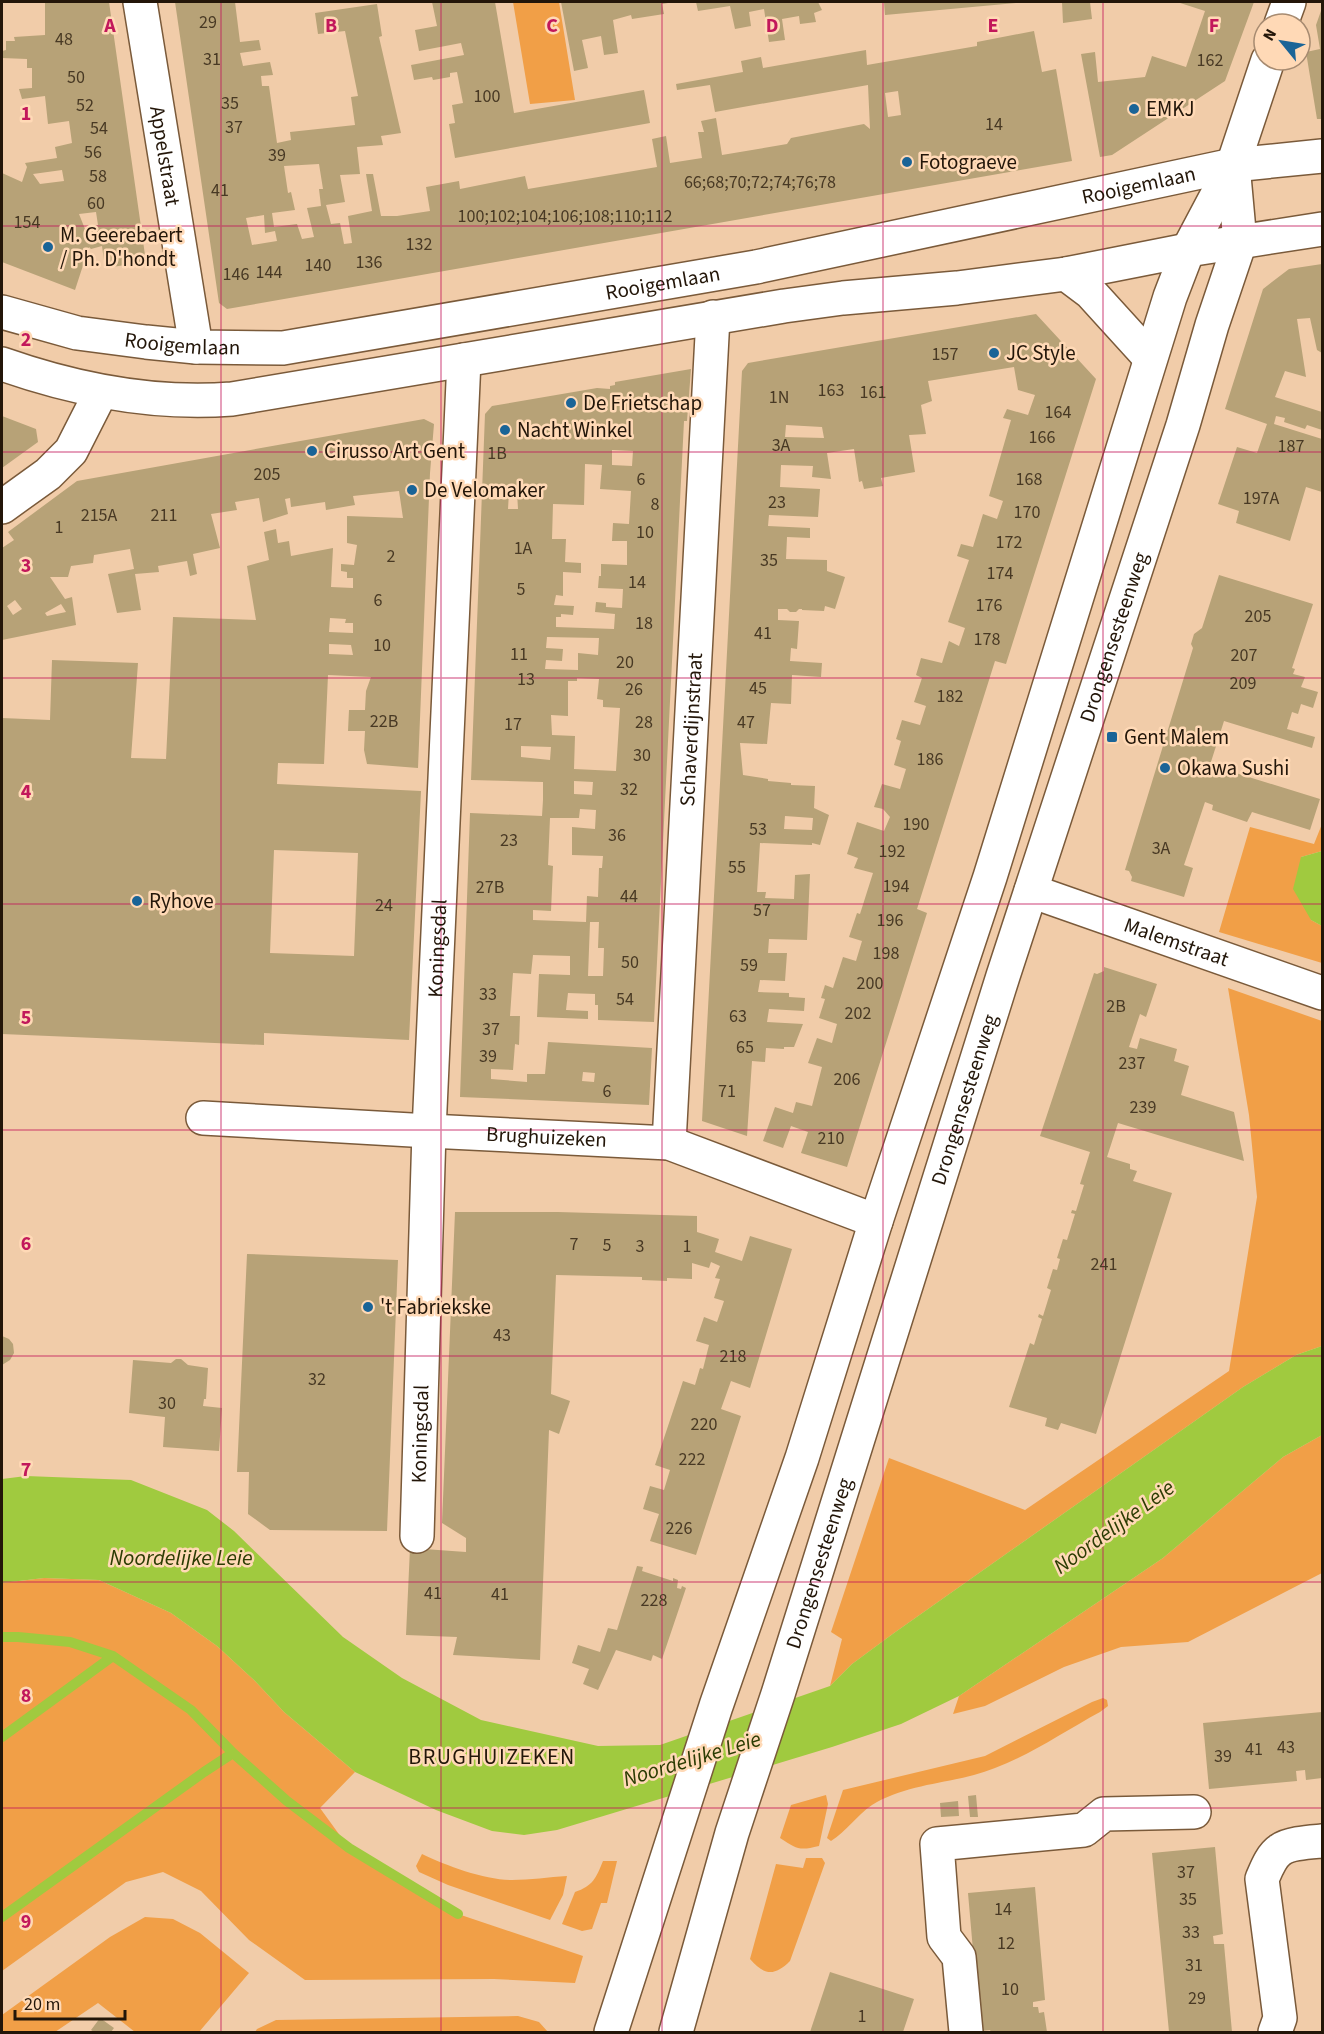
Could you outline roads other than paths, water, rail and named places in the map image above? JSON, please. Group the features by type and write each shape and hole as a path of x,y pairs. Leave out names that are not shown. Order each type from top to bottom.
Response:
{"main road":[{"name":"Appelstraat","path":"140,2 196,347"},
{"name":"Drongensesteenweg","path":"611,2032 716,1706 802,1458 842,1326 990,877 1170,297 1188,250 1233,165 1264,72"},
{"name":"Rooigemlaan","path":"2,312 77,333 146,342 196,347 283,348 756,267 1233,165 1323,156"},
{"name":"Drongensesteenweg","path":"676,2032 732,1833 778,1694 1030,891 1183,425 1212,325 1240,242 1233,165"},
{"name":"Rooigemlaan","path":"2,364 34,375 101,392 148,399 208,401 232,399 713,317 843,298 957,288 1066,274 1188,250 1323,230"},
{"path":"1066,274 1090,292 1150,358"},
{"name":"Schaverdijnstraat","path":"669,1143 713,317"},
{"name":"Koningsdal","path":"417,1536 429,1131 464,360"},
{"path":"2,507 48,474 71,451 101,392"},
{"name":"Malemstraat","path":"990,877 1323,993"},
{"name":"Brughuizeken","path":"203,1118 669,1143 876,1221 919,1240"},
{"path":"966,2032 959,1957 944,1937 936,1844 1084,1830 1104,1814 1194,1812"},
{"path":"1275,2032 1280,2018 1262,1879 1279,1850 1301,1843 1323,1841"}],"water":[{"path":"1322,851 1322,926 1311,920 1293,889 1301,857"},
{"name":"Noordelijke Leie","path":"1322,1346 1322,1435 1283,1457 1163,1558 959,1696 901,1724 832,1747 557,1830 524,1835 492,1831 436,1810 355,1772 284,1712 217,1646 171,1613 99,1580 44,1578 2,1583 2,1479 26,1476 131,1480 207,1510 234,1531 343,1637 402,1678 481,1720 598,1746 660,1745 830,1686 852,1664 894,1633 1243,1387 1296,1355"}],"waterway":[{"path":"2,1637 70,1642 113,1656 191,1710 233,1753 287,1801 349,1848 458,1914"},
{"path":"2,1737 113,1656"},
{"path":"2,1917 233,1753"}],"place":[{"name":"EMKJ","path":"1134,109"},
{"name":"Fotograeve","path":"907,162"},
{"name":"M. Geerebaert / Ph. D'hondt","path":"48,247"},
{"name":"JC Style","path":"994,353"},
{"name":"De Frietschap","path":"571,403"},
{"name":"Nacht Winkel","path":"505,430"},
{"name":"Cirusso Art Gent","path":"312,451"},
{"name":"De Velomaker","path":"412,490"},
{"name":"Gent Malem","path":"1112,737"},
{"name":"Okawa Sushi","path":"1165,768"},
{"name":"Ryhove","path":"137,901"},
{"name":"'t Fabriekske","path":"368,1307"}],"district":[{"name":"BRUGHUIZEKEN","path":"492,1757"}]}
